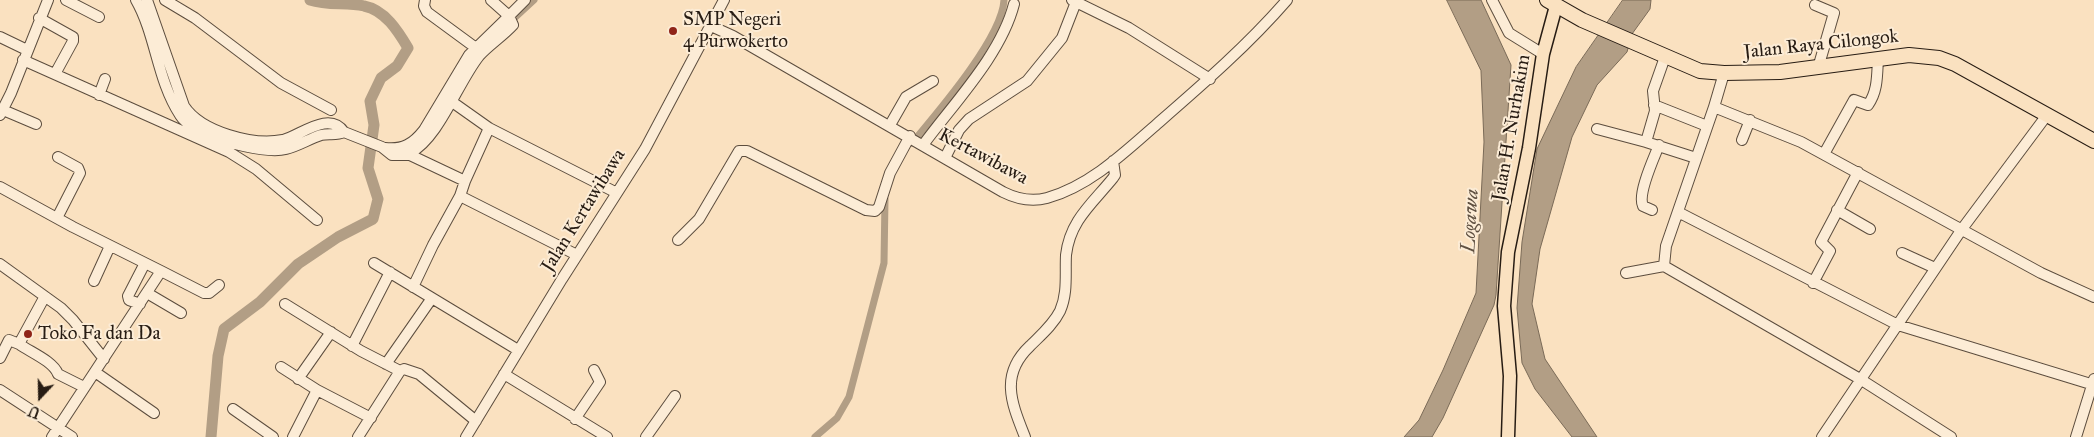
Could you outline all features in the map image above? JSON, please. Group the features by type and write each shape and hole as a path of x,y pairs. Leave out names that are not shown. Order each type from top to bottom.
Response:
{"highway":[{"name":"Jalan Raya Cilongok","path":"1552,3 1582,20 1700,71 1761,73 1818,68 1909,54 1939,58 1955,64 2094,141"}],"main road":[{"name":"Jalan H. Nurhakim","path":"1508,437 1510,376 1504,306 1508,252 1529,148 1552,3"}],"street":[{"path":"36,124 2,113 39,18 48,0"},
{"path":"66,0 99,17"},
{"path":"136,0 179,114 198,130 240,142 281,140 313,126 324,124 341,128 345,133 380,147 409,151 465,181"},
{"path":"146,0 184,106 195,120 216,134"},
{"path":"165,0 195,18 281,83 331,110"},
{"path":"425,0 424,6 427,12 476,48"},
{"path":"492,0 511,20"},
{"path":"409,151 480,56 511,20 525,0"},
{"name":"Jalan Kertawibawa","path":"466,437 518,350 645,149 724,0"},
{"name":"Kertawibawa","path":"711,26 890,125 1013,197 1033,199 1047,198 1082,182 1113,162 1210,79 1251,40 1287,0"},
{"path":"1492,0 1509,33 1543,54"},
{"path":"944,157 969,119 1027,80 1062,38 1074,1 1129,28 1210,79"},
{"path":"678,240 699,219 739,151 747,151 866,210 875,211 882,202 890,173 962,97 1008,23 1014,4"},
{"path":"1815,5 1834,13 1818,68"},
{"path":"39,18 72,36 73,41 55,74"},
{"path":"449,99 461,65 476,48 511,20"},
{"path":"0,37 27,50"},
{"path":"1646,142 1654,117 1653,91 1665,57"},
{"path":"1824,154 1854,100 1868,105 1872,99 1876,87 1878,58"},
{"path":"22,60 234,155 256,168 317,220"},
{"path":"1664,266 1664,256 1724,73"},
{"path":"99,94 105,79"},
{"path":"890,125 906,97 933,81"},
{"path":"449,99 489,128 617,193"},
{"path":"1654,105 1707,126"},
{"path":"1714,107 1750,120 1824,154 2041,273 2094,297"},
{"path":"1822,437 1934,268 2047,115"},
{"path":"1742,140 1750,120"},
{"path":"413,287 433,244 460,196 489,128"},
{"path":"1597,129 1659,145 1696,158"},
{"path":"234,155 240,142"},
{"path":"1652,210 1643,206 1641,201 1659,145"},
{"path":"57,218 80,173 78,168 58,157"},
{"path":"1025,437 1013,406 1010,390 1012,376 1024,351 1053,323 1059,312 1064,298 1066,254 1072,232 1086,207 1115,175 1113,162"},
{"path":"1813,283 1830,251 1821,242 1858,172"},
{"path":"0,187 110,246 204,293 209,293 218,285"},
{"path":"460,196 534,232 577,256"},
{"path":"1837,210 1870,229"},
{"path":"1678,212 1898,325 2093,382 2076,437"},
{"path":"94,281 110,246"},
{"path":"1902,253 1934,268"},
{"path":"140,304 129,300 128,296 144,263"},
{"path":"374,263 518,350"},
{"path":"0,264 74,320 104,359"},
{"path":"1626,273 1664,266 1860,379 1951,437"},
{"path":"55,432 161,271"},
{"path":"352,346 390,272"},
{"path":"147,293 181,313"},
{"path":"19,344 44,298"},
{"path":"386,364 432,298"},
{"path":"286,304 352,346 386,364 400,371 408,369 416,372 476,421"},
{"path":"298,378 331,332"},
{"path":"0,358 9,340 19,344 48,363 58,374 84,387"},
{"path":"281,367 317,390 371,418"},
{"path":"575,419 600,382 594,370"},
{"path":"358,437 400,371"},
{"path":"95,372 154,413"},
{"path":"504,374 607,437"},
{"path":"0,390 55,432 72,437"},
{"path":"293,437 317,390"},
{"path":"646,437 675,396"},
{"path":"233,409 274,437"}],"shaded area":[{"path":"1447,0 1481,0 1511,65 1496,295 1494,305 1443,418 1432,437 1404,437 1419,420 1476,293 1484,142 1481,71"},
{"path":"1623,0 1651,0 1650,9 1632,34 1627,52 1597,85 1572,137 1540,249 1532,304 1545,359 1597,437 1572,437 1535,389 1522,363 1517,308 1522,242 1537,149 1576,67"}],"waterway":[{"path":"211,437 218,356 224,329 260,302 298,264 338,237 373,219 378,199 368,168 374,125 370,101 381,78 397,66 408,48 390,22 372,8 310,0"},
{"path":"508,24 534,0"},
{"path":"912,143 952,95 981,54 1000,16 1004,0"},
{"path":"815,437 837,418 849,397 884,263 885,199"}],"place":[{"name":"SMP Negeri 4 Purwokerto","path":"673,31"},
{"name":"Toko Fa dan Da","path":"28,334"}],"water label":[{"name":"Logawa","path":"1471,221"}]}
